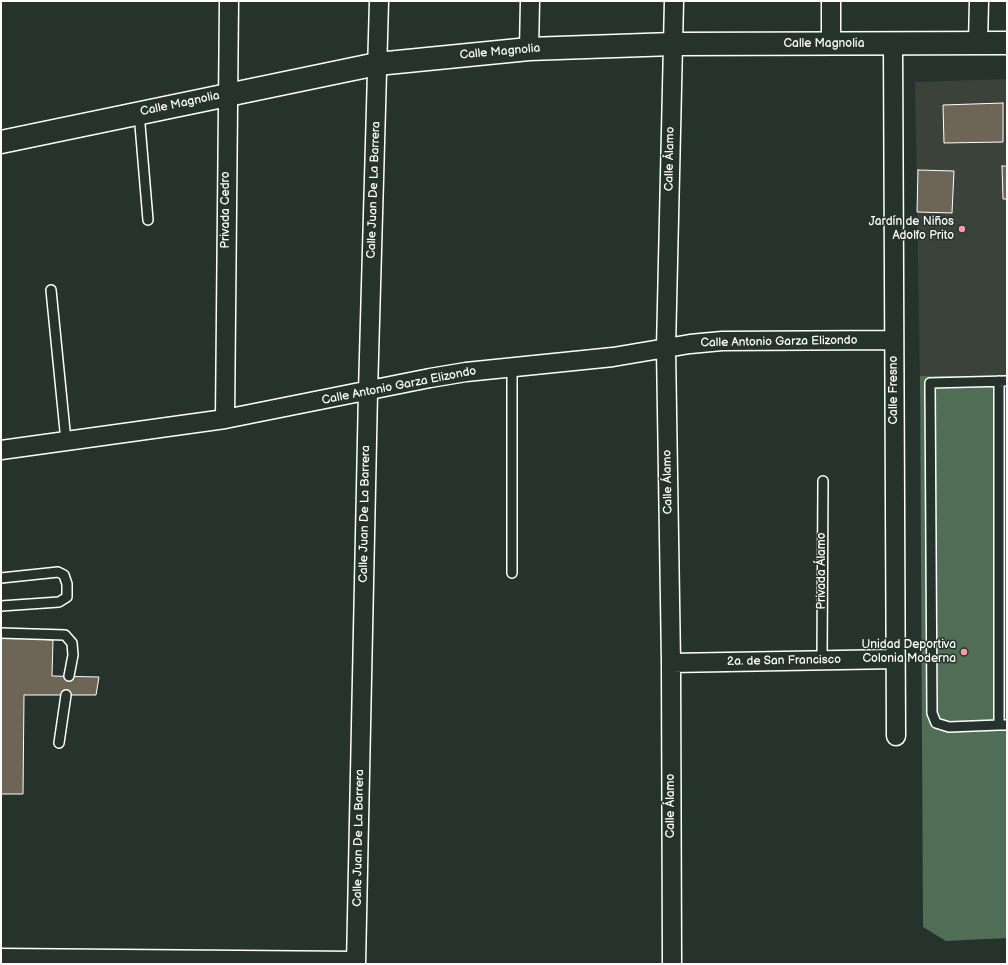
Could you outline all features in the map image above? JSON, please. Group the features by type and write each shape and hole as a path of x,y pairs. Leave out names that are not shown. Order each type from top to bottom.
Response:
{"street":[{"name":"Privada Cedro","path":"225,419 229,1"},
{"name":"Calle Juan De La Barrera","path":"356,962 368,392 379,1"},
{"path":"528,49 530,1"},
{"name":"Calle Álamo","path":"672,964 671,663 666,348 674,1"},
{"path":"831,1 831,44"},
{"path":"978,43 979,1"},
{"name":"Calle Magnolia","path":"1,142 377,64 528,49 673,44 1007,43"},
{"name":"Calle Fresno","path":"893,44 896,736"},
{"name":"Calle Antonio Garza Elizondo","path":"1,450 225,419 368,392 430,378 613,357 666,348 722,341 894,340"},
{"name":"2a. de San Francisco","path":"671,663 896,659"},
{"path":"1,958 356,962"}],"lane":[{"path":"139,113 148,220"},
{"path":"51,290 66,441"},
{"path":"512,368 512,573"},
{"path":"1003,381 1003,725 949,727 936,723 932,713 930,383 1003,381"},
{"name":"Privada Álamo","path":"822,661 823,481"},
{"path":"1,578 58,572 64,575 67,584 67,597 59,602 1,606"},
{"path":"1,633 65,635 72,643 73,655 69,676"},
{"path":"58,743 66,695"}],"shaded area":[{"name":"Jardín de Niños Adolfo Prito","path":"1007,79 1007,376 920,376 915,82"}],"green space":[{"name":"Unidad Deportiva Colonia Moderna","path":"920,376 1007,376 1007,938 946,941 923,927"}],"building":[{"path":"1003,103 1003,142 944,143 943,105"},
{"path":"1002,166 1007,166 1007,199 1003,199"},
{"path":"918,170 954,171 952,213 917,212"},
{"path":"1,637 53,640 52,676 99,677 96,695 24,695 23,794 1,794"}],"place":[{"name":"Jardín de Niños Adolfo Prito","path":"962,229"},
{"name":"Unidad Deportiva Colonia Moderna","path":"964,652"}]}
